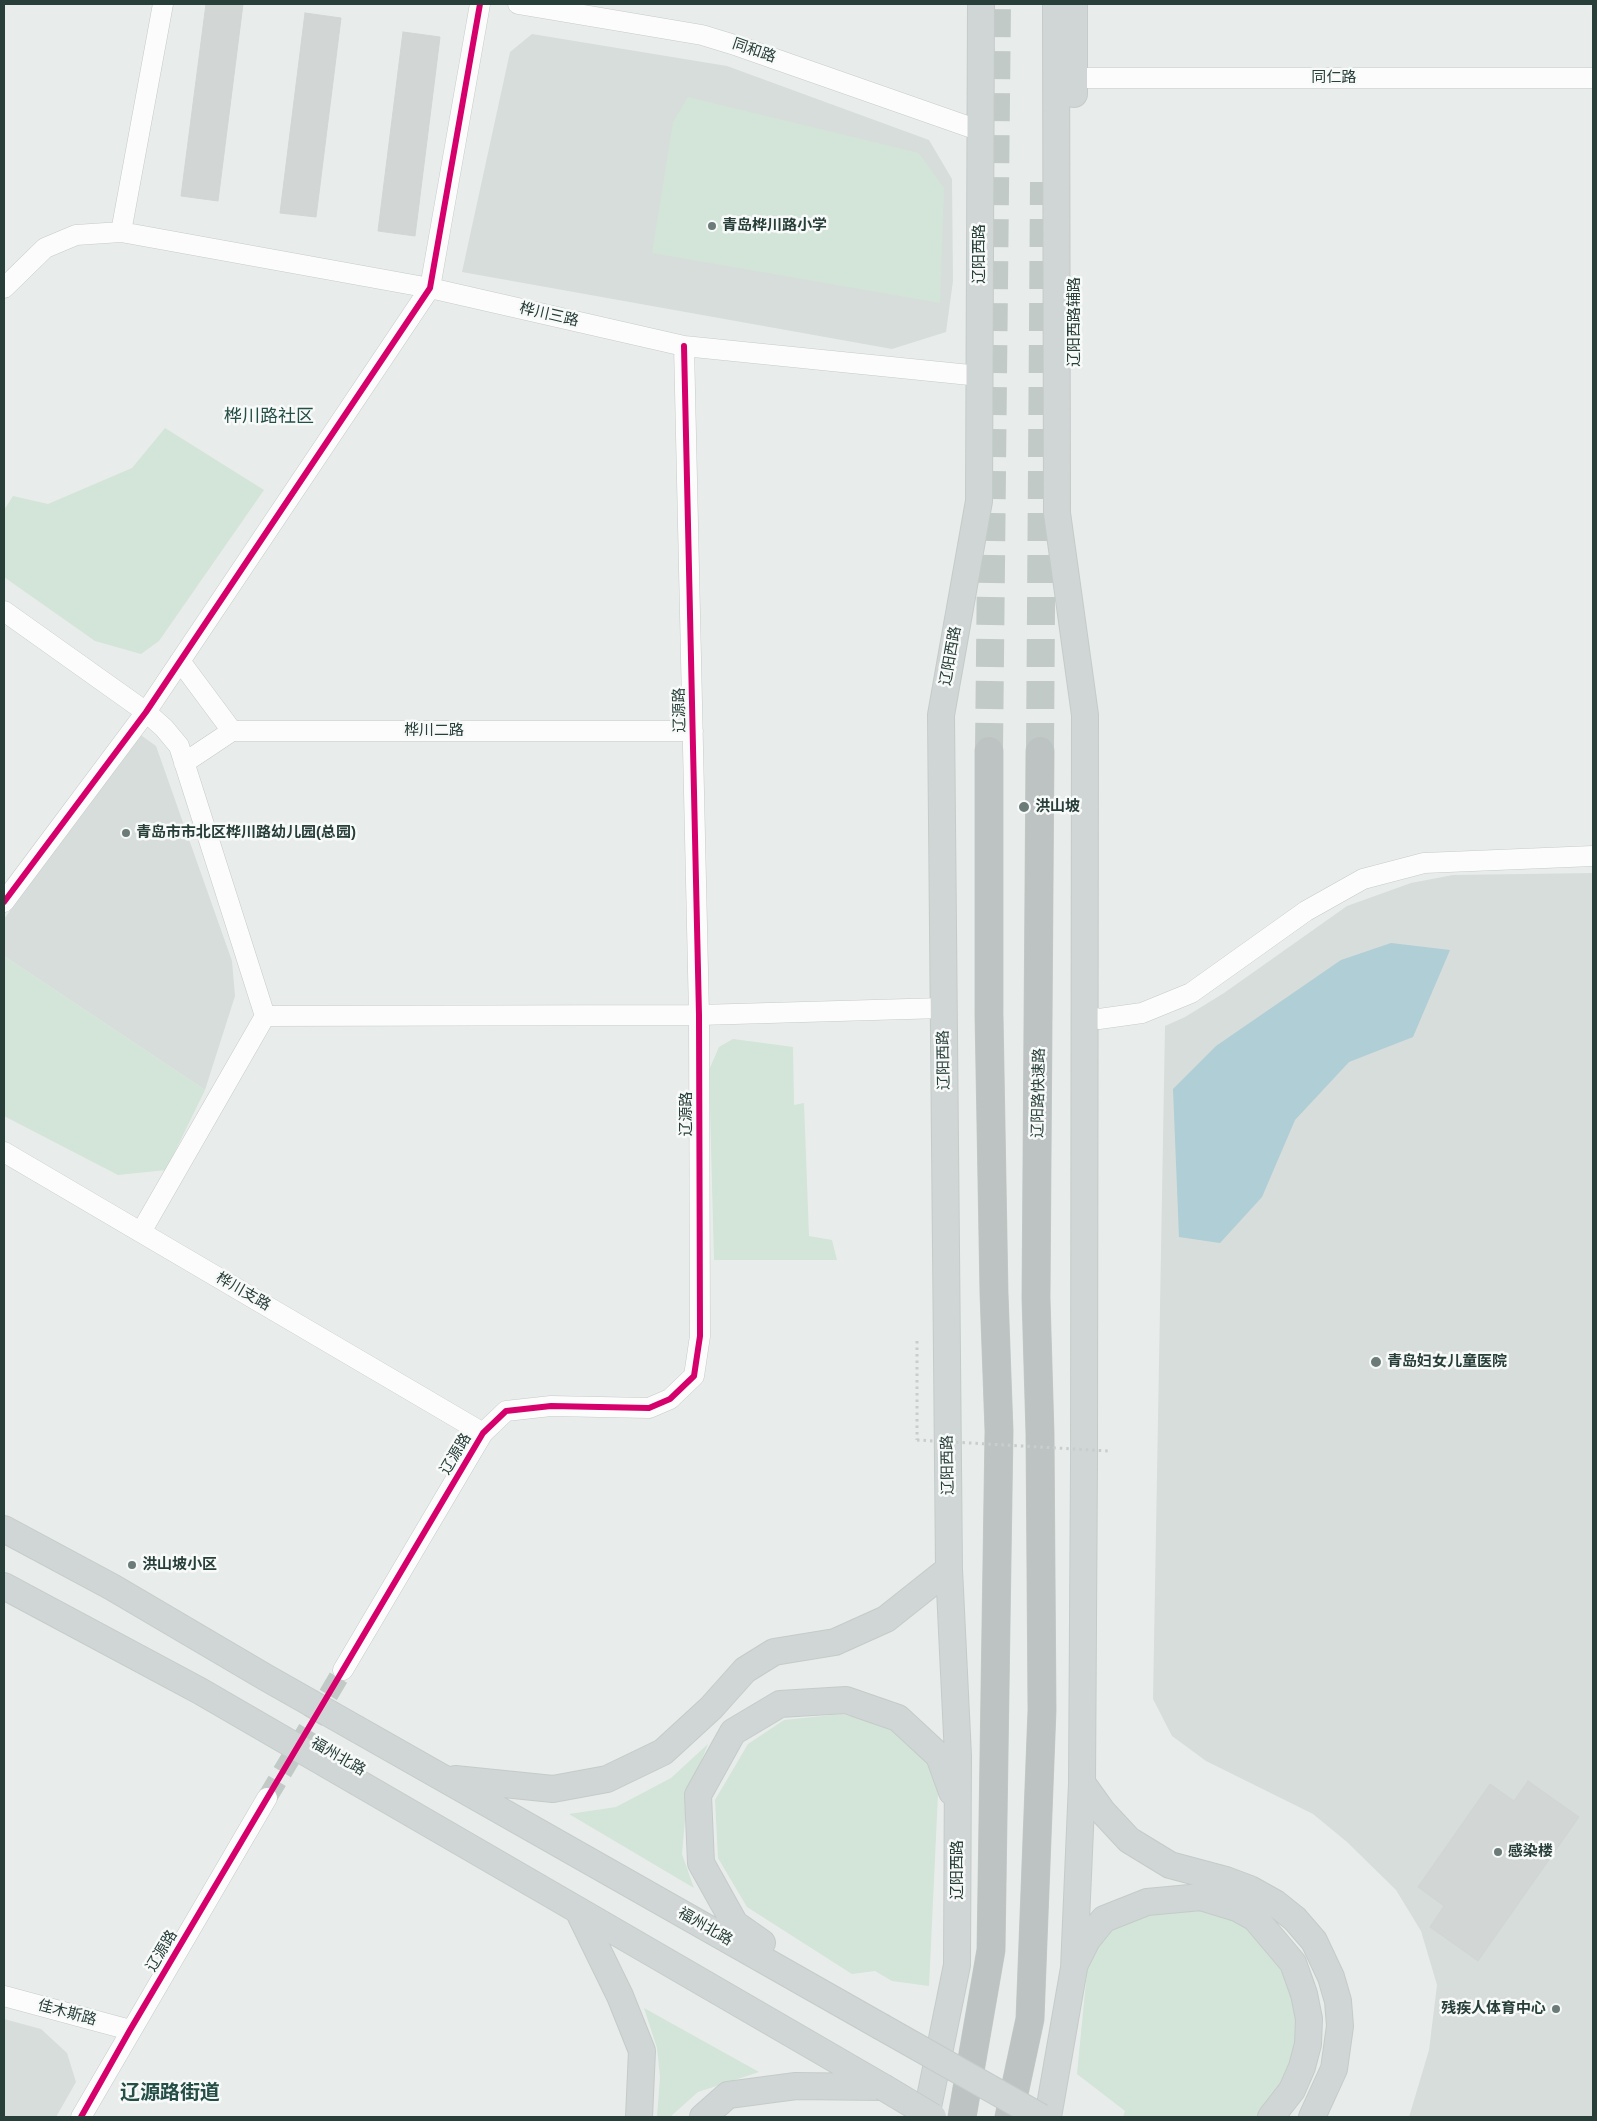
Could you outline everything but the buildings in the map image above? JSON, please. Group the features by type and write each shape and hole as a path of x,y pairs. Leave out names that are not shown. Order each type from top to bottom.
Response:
{"highway":[{"path":"962,2117 991,1950 1000,1431 994,1293 989,1014 989,751"},
{"name":"辽阳路快速路","path":"1010,2117 1030,2019 1042,1710 1040,1434 1036,1298 1040,751"}],"main road":[{"name":"辽阳西路","path":"926,2117 957,1965 958,1756 949,1569 941,714 979,501 981,4"},
{"path":"1048,2117 1074,1968 1082,1782 1085,715 1057,514 1056,4"},
{"name":"辽阳西路辅路","path":"1074,4 1075,640"},
{"path":"1056,58 1074,78"},
{"name":"福州北路","path":"4,1529 112,1586 444,1778 1042,2117"},
{"path":"444,1778 553,1789 607,1778 663,1752 711,1708 745,1670 774,1652 835,1642 886,1619 949,1569"},
{"name":"福州北路","path":"4,1586 200,1691 933,2117"},
{"path":"880,2026 735,1924 701,1863 698,1795 732,1732 780,1704 846,1700 898,1718 939,1756 958,1810"},
{"path":"1082,1782 1102,1811 1129,1840 1170,1865 1250,1889 1275,1903 1295,1919 1314,1941 1331,1977 1338,2001 1340,2026 1334,2070 1312,2117"},
{"path":"1074,1968 1087,1940 1104,1920 1147,1902 1201,1898 1237,1908 1255,1918 1293,1963 1304,1994 1309,2019 1308,2044 1302,2067 1292,2090 1271,2117"},
{"path":"579,1912 620,1996 642,2051 639,2117"},
{"path":"704,2117 728,2095 796,2086 883,2087"}],"street":[{"path":"121,232 163,4"},
{"path":"4,902 146,712 430,288 480,4"},
{"name":"同和路","path":"518,4 702,36 738,46 981,132"},
{"name":"同仁路","path":"1074,78 1593,78"},
{"name":"桦川三路","path":"4,288 46,248 76,235 121,232 430,288 684,346 980,376"},
{"name":"辽源路","path":"343,1670 483,1433 506,1411 552,1406 649,1408 670,1399 694,1376 700,1336 699,1014 684,346"},
{"path":"4,611 146,712 164,728 179,746 265,1016 141,1232"},
{"path":"180,661 232,731 184,763"},
{"name":"桦川二路","path":"232,731 693,731"},
{"path":"1083,1014 1098,1019 1142,1013 1191,992 1306,911 1363,879 1424,863 1593,856"},
{"path":"265,1016 699,1014 943,1008"},
{"name":"桦川支路","path":"4,1152 483,1433"},
{"name":"辽源路","path":"81,2117 267,1798"},
{"name":"佳木斯路","path":"4,1996 130,2030"}],"path":[{"path":"917,1340 917,1440 1109,1451"}],"shaded area":[{"name":"青岛桦川路小学","path":"532,34 727,66 929,140 952,179 953,281 946,332 892,349 462,272 510,52"},
{"name":"青岛市市北区桦川路幼儿园(总园)","path":"138,733 156,746 232,961 235,996 205,1090 4,956 4,919"},
{"name":"青岛妇女儿童医院","path":"1593,873 1593,2117 1409,2117 1429,2050 1437,1985 1421,1931 1396,1890 1347,1842 1313,1814 1206,1761 1172,1736 1153,1699 1165,1026 1185,1017 1224,993 1347,906 1411,883 1453,875"},
{"path":"4,2019 41,2029 67,2053 76,2082 56,2117 4,2117"}],"green space":[{"path":"688,97 919,153 944,188 940,303 652,253 673,122"},
{"path":"165,428 264,490 159,641 141,654 95,641 4,577 4,510 13,496 48,504 132,468"},
{"path":"4,956 205,1090 166,1170 118,1175 4,1116"},
{"path":"733,1039 793,1047 794,1105 804,1103 809,1236 832,1240 837,1260 714,1260 709,1070 719,1047"},
{"path":"842,1714 892,1728 927,1758 938,1794 929,1986 892,1981 875,1971 852,1974 747,1907 718,1858 715,1800 748,1744 784,1720"},
{"path":"708,1744 687,1798 682,1854 694,1888 569,1814 616,1807 671,1778"},
{"path":"1194,1908 1230,1917 1255,1932 1284,1963 1302,2024 1289,2079 1258,2117 1123,2117 1125,2111 1077,2074 1088,1961 1099,1941 1118,1925 1155,1910"},
{"path":"644,2008 759,2072 698,2092 670,2117 657,2117 660,2077 657,2048"}],"water":[{"path":"1391,943 1450,950 1413,1037 1349,1062 1295,1120 1262,1197 1220,1243 1179,1237 1173,1089 1216,1046 1341,960"}],"tunnel":[{"path":"989,751 997,4"},
{"path":"1040,751 1044,182"},
{"path":"267,1798 343,1670"}],"cycle path":[{"path":"4,902 146,712 430,288 480,4"},
{"path":"81,2117 130,2030 483,1433 506,1411 551,1406 649,1408 670,1399 694,1376 700,1336 699,1015 684,346"}],"place":[{"name":"青岛桦川路小学","path":"712,226"},
{"name":"洪山坡","path":"1024,807"},
{"name":"青岛市市北区桦川路幼儿园(总园)","path":"126,833"},
{"name":"青岛妇女儿童医院","path":"1376,1362"},
{"name":"洪山坡小区","path":"132,1565"},
{"name":"感染楼","path":"1498,1852"},
{"name":"残疾人体育中心","path":"1556,2009"}],"district":[{"name":"桦川路社区","path":"269,417"},
{"name":"辽源路街道","path":"170,2093"}]}
